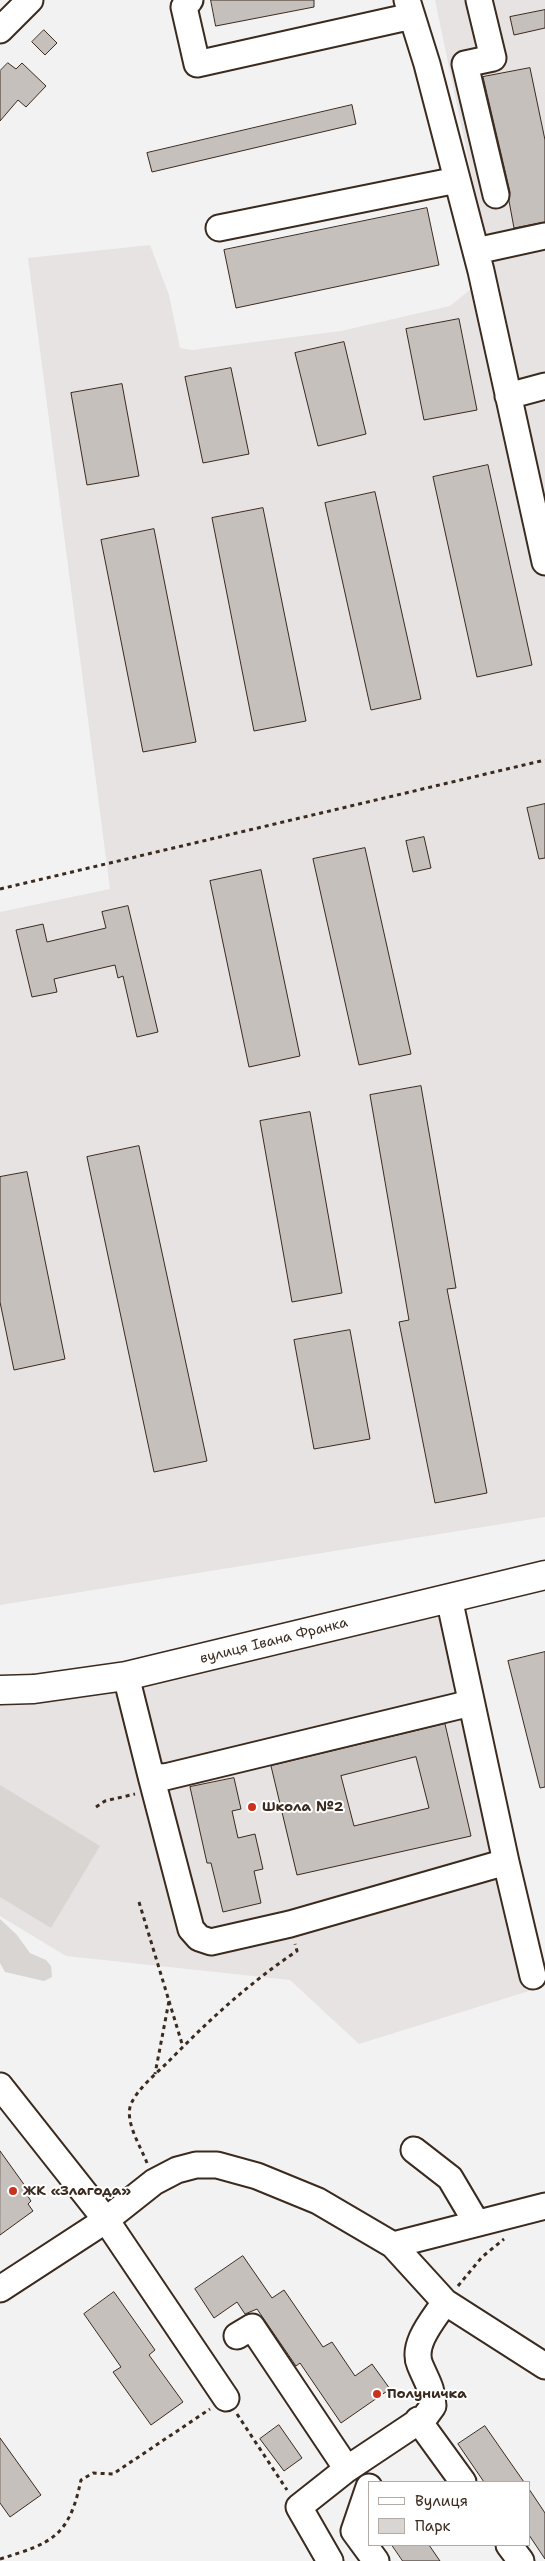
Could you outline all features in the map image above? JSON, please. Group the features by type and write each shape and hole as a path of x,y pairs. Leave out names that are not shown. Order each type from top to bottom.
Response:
{"main road":[{"name":"вулиця Івана Франка","path":"0,1690 34,1690 126,1676 545,1575"}],"street":[{"path":"190,0 184,7 197,64 410,8 476,251 545,562"},
{"path":"479,0 493,58 465,64 496,195"},
{"path":"0,30 19,4"},
{"path":"218,228 457,180"},
{"path":"476,251 545,236"},
{"path":"508,396 545,386"},
{"path":"449,1598 506,1862 533,1976"},
{"path":"126,1676 191,1929 199,1938 211,1942 290,1924 506,1862"},
{"path":"152,1783 165,1777 471,1703"},
{"path":"0,2086 106,2220 226,2398"},
{"path":"414,2150 450,2178 476,2222"},
{"path":"0,2288 106,2220 154,2182 177,2170 196,2166 217,2165 258,2176 318,2201 393,2245 445,2302 545,2366"},
{"path":"393,2245 476,2222 545,2206"},
{"path":"330,2561 299,2507 347,2469 425,2417 433,2406 432,2388 419,2363 420,2342 445,2302"},
{"path":"237,2336 252,2327 347,2469"},
{"path":"418,2420 462,2481"},
{"path":"370,2481 383,2445"},
{"path":"341,2561 368,2490"},
{"path":"354,2531 376,2561"},
{"path":"510,2546 521,2561"}],"path":[{"path":"0,889 545,760"},
{"path":"96,1807 152,1783"},
{"path":"139,1902 183,2047"},
{"path":"154,2182 129,2118 131,2105 155,2075 215,2015 261,1975 297,1951 290,1924"},
{"path":"155,2075 169,2000"},
{"path":"445,2302 482,2257 510,2234"},
{"path":"0,2559 40,2547 56,2537 66,2524 81,2480 93,2473 113,2474 226,2398 299,2507"}],"shaded area":[{"path":"435,0 545,0 545,1517 0,1605 0,912 110,889 28,258 150,245 169,295 180,348 192,350 341,331 450,306 492,272"},
{"name":"Школа №2","path":"458,1605 545,1986 359,2044 290,1980 66,1956 0,1916 0,1697"}],"green space":[{"path":"0,1785 100,1846 51,1928 0,1897"},
{"path":"0,1919 17,1935 30,1953 46,1960 51,1966 52,1977 44,1981 5,1972 0,1963"}],"building":[{"path":"211,0 314,0 314,7 216,26"},
{"path":"545,10 545,28 514,35 510,17"},
{"path":"44,30 57,43 45,55 32,42"},
{"path":"8,63 16,69 22,63 46,86 26,107 18,100 0,121 0,71"},
{"path":"530,68 545,140 545,222 514,228 509,201 510,192 483,77"},
{"path":"352,105 356,124 152,172 147,153"},
{"path":"427,208 439,265 236,308 224,250"},
{"path":"459,319 477,410 424,420 406,329"},
{"path":"344,342 366,434 318,446 295,353"},
{"path":"231,368 249,454 203,463 185,377"},
{"path":"122,384 139,476 87,485 71,393"},
{"path":"488,465 532,665 477,677 433,477"},
{"path":"375,492 421,699 371,710 325,503"},
{"path":"263,508 306,721 254,731 212,518"},
{"path":"154,529 196,742 143,752 101,540"},
{"path":"545,804 545,858 539,859 527,808"},
{"path":"424,837 431,868 413,872 406,841"},
{"path":"365,848 411,1054 359,1065 313,859"},
{"path":"261,870 300,1056 249,1067 210,881"},
{"path":"128,906 158,1032 137,1037 123,976 118,978 115,965 54,979 57,992 32,997 16,930 43,924 47,942 106,928 102,912"},
{"path":"421,1086 456,1288 447,1289 487,1493 435,1503 399,1322 409,1320 370,1095"},
{"path":"310,1112 342,1293 292,1302 260,1121"},
{"path":"139,1146 207,1461 154,1472 87,1157"},
{"path":"27,1172 65,1359 14,1370 0,1302 0,1177"},
{"path":"350,1330 370,1439 314,1449 294,1340"},
{"path":"545,1652 545,1787 540,1788 508,1661"},
{"path":"445,1724 471,1836 297,1875 271,1766","holes":["416,1757 429,1808 354,1826 341,1776"]},
{"path":"234,1778 241,1809 232,1811 238,1838 255,1834 263,1869 254,1871 261,1903 223,1912 211,1863 207,1863 190,1787"},
{"name":"ЖК «Злагода»","path":"0,2151 28,2190 25,2192 31,2201 28,2204 33,2211 0,2235"},
{"path":"243,2256 272,2298 284,2290 323,2347 332,2342 355,2376 372,2364 390,2389 341,2423 300,2363 296,2366 257,2309 245,2314 237,2302 214,2318 195,2289"},
{"path":"114,2292 155,2350 149,2355 183,2402 151,2425 113,2372 121,2367 84,2314"},
{"path":"279,2425 302,2458 284,2471 260,2439"},
{"path":"485,2426 523,2481 483,2481 458,2444"},
{"path":"0,2438 41,2495 10,2517 0,2503"},
{"path":"530,2490 545,2513 545,2559 530,2536"},
{"path":"393,2546 430,2546 440,2561 403,2561"}],"place":[{"name":"Школа №2","path":"252,1807"},
{"name":"ЖК «Злагода»","path":"13,2191"},
{"name":"Полуничка","path":"377,2394"}]}
